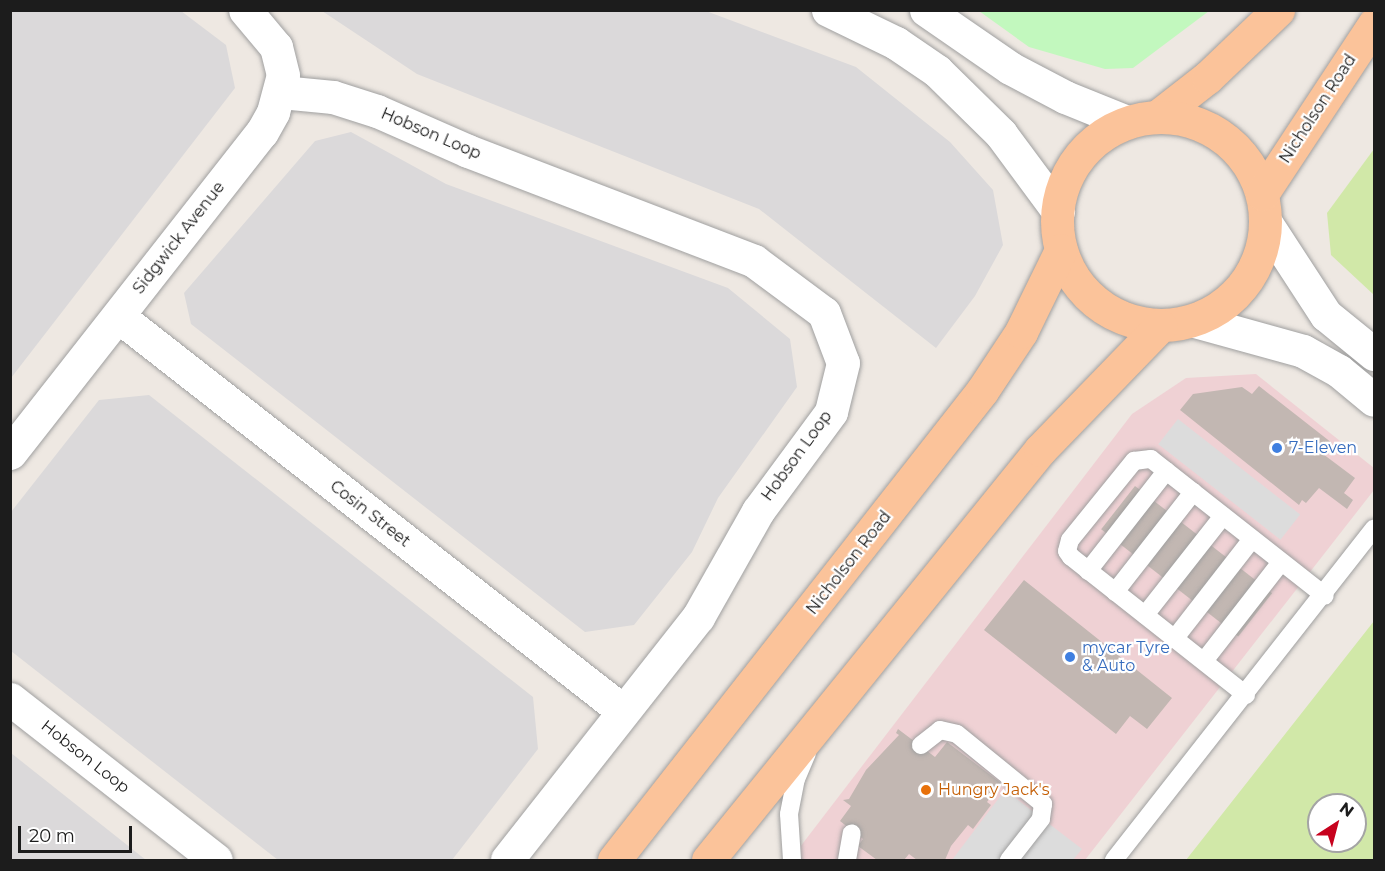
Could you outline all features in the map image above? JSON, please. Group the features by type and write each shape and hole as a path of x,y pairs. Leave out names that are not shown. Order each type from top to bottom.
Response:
{"main road":[{"name":"Nicholson Road","path":"1278,10 1215,70 1142,119 1098,137 1076,159 1062,187 1058,211 1060,250 1074,280 1097,305 1127,321 1160,326 1195,321 1226,304 1250,278 1262,252 1264,209 1374,24"},
{"path":"1142,119 1192,121 1224,137 1248,163 1264,209"},
{"name":"Nicholson Road","path":"614,861 982,391 1021,332 1060,250"},
{"path":"708,861 825,713 1040,450 1160,326"}],"street":[{"name":"Sidgwick Avenue","path":"10,453 262,132 281,92 283,75 276,47 245,10"},
{"path":"828,10 896,43 937,71 1000,134 1058,211"},
{"path":"926,10 1010,68 1065,98 1142,119"},
{"name":"Hobson Loop","path":"281,92 333,97 376,111 468,151 685,231 754,261 824,313 843,363 831,412 758,510 698,617 507,861"},
{"path":"1264,209 1326,315 1374,354"},
{"name":"Cosin Street","path":"118,316 623,711"},
{"path":"1195,321 1302,351 1339,371 1374,400"},
{"name":"Hobson Loop","path":"10,699 216,861"}],"lane":[{"path":"1246,695 1088,571 1067,551 1070,540 1134,461 1151,459 1325,596"},
{"path":"1088,571 1166,471"},
{"path":"1115,592 1193,492"},
{"path":"1145,615 1223,516"},
{"path":"1114,861 1325,596 1374,529"},
{"path":"1174,638 1252,539"},
{"path":"1204,661 1281,562"},
{"path":"792,861 789,814 796,779 825,713"},
{"path":"921,745 940,730 957,734 1037,797 1044,810 1041,819 1009,861"},
{"path":"849,859 852,833"}],"shaded area":[{"path":"11,10 181,11 226,45 235,88 11,378"},
{"path":"322,11 706,11 856,67 950,142 993,190 1003,245 975,296 936,348 759,209 417,74"},
{"path":"351,132 446,184 728,288 790,339 797,387 718,498 692,552 634,625 585,632 191,324 184,293 315,141"},
{"path":"1256,374 1374,468 1374,490 1085,860 790,860 1132,414 1186,378"},
{"path":"149,395 533,697 538,749 452,860 278,860 11,651 11,512 99,400"},
{"path":"1178,419 1300,514 1280,540 1158,444"},
{"path":"11,753 146,860 11,860"},
{"path":"1005,790 1082,849 1073,860 952,860"}],"green space":[{"path":"979,11 1209,11 1133,68 1105,69 1029,47"},
{"path":"1374,149 1374,295 1331,255 1327,213"},
{"path":"1374,621 1374,860 1186,860"}],"building":[{"name":"7-Eleven","path":"1259,386 1332,443 1323,454 1355,478 1344,493 1353,500 1347,509 1319,488 1306,503 1302,500 1299,505 1180,410 1193,394 1242,387 1252,394"},
{"path":"1135,486 1272,593 1238,636 1101,529"},
{"name":"mycar Tyre & Auto","path":"1024,580 1172,698 1147,729 1130,716 1116,734 984,630"},
{"name":"Hungry Jack's","path":"898,729 935,757 947,742 1001,783 987,802 991,805 973,829 968,825 951,846 945,860 917,860 909,854 904,860 877,860 858,846 863,839 840,821 851,806 843,800 849,799 866,770 899,735 896,733"}],"place":[{"name":"7-Eleven","path":"1277,448"},
{"name":"mycar Tyre & Auto","path":"1070,657"},
{"name":"Hungry Jack's","path":"926,790"}]}
